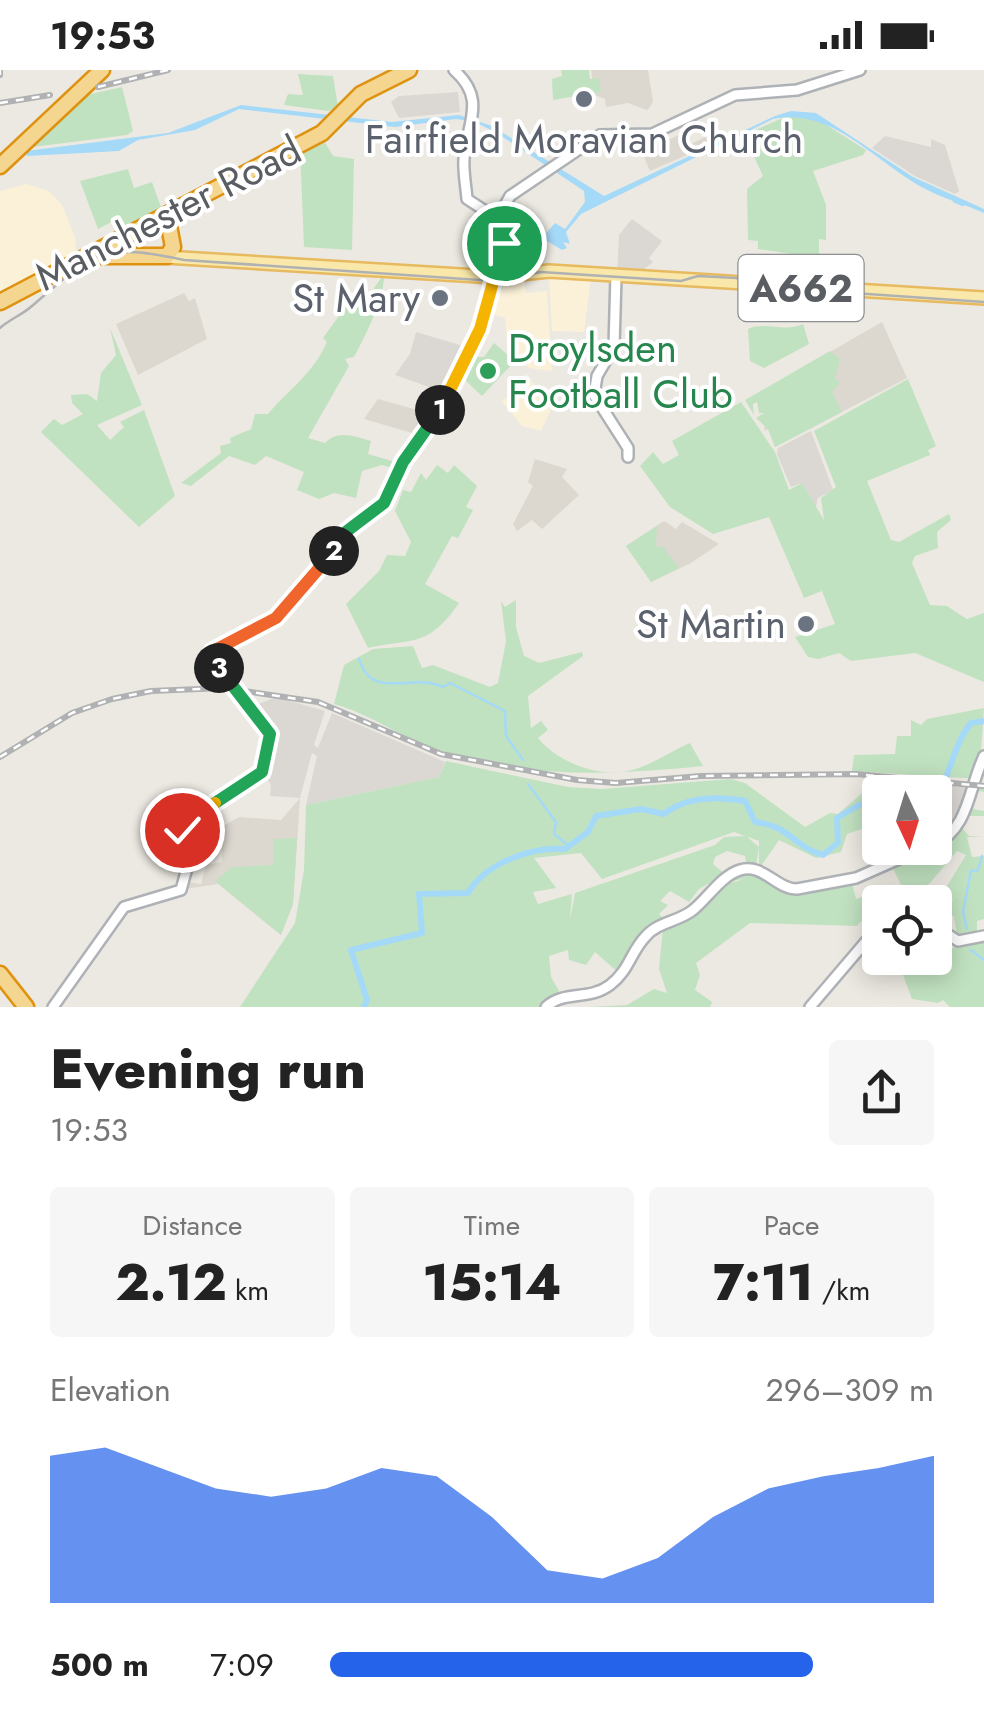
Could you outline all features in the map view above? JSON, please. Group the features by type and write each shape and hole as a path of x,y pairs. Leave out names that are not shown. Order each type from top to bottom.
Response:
{"highway":[{"path":"2,159 91,70"},
{"path":"2,159 102,70"},
{"name":"Manchester Road","path":"5,306 339,118 362,94 407,70"},
{"path":"105,252 175,255 163,220"},
{"path":"123,238 123,249 130,255"},
{"path":"0,974 26,1007"},
{"path":"0,984 18,1007"}],"main road":[{"name":"A662","path":"175,255 498,280 531,273 616,276 984,301"}],"street":[{"path":"454,70 470,87 473,120 464,158 467,199 486,212 504,207"},
{"path":"53,1007 124,907 181,890 190,857 183,826 262,772 270,734 210,654 278,616 358,522 384,503 403,462 440,410 480,329 498,280 504,207 515,192 602,134 652,134 735,95 796,90 860,70"},
{"path":"616,276 614,347 599,371 594,396 628,448 628,456"},
{"path":"952,833 965,812 973,778 984,756"},
{"path":"546,1007 558,998 577,999 602,990 626,970 650,932 692,911 733,873 757,870 797,889 856,878 885,865"},
{"path":"952,937 958,941 984,936"},
{"path":"810,1007 862,946"}],"shaded area":[{"path":"591,70 648,70 653,101 650,107 647,110 628,103 606,107 605,99 595,95"},
{"path":"458,92 460,112 399,118 391,102 399,96"},
{"path":"685,132 691,144 705,137 710,145 650,171 642,152"},
{"path":"885,136 931,147 931,139 945,145 959,191 955,194 915,176 872,148"},
{"path":"26,184 49,191 62,205 75,237 76,255 0,299 0,191"},
{"path":"632,219 662,241 649,258 653,262 638,274 617,273 619,235"},
{"path":"549,275 591,278 584,332 552,331"},
{"path":"523,277 526,293 547,291 552,371 529,368 507,344 505,318 488,313 498,288"},
{"path":"184,293 189,301 195,298 207,339 138,375 116,324"},
{"path":"882,322 907,378 775,447 768,429 764,431 766,414 755,395"},
{"path":"416,332 467,347 446,393 395,375 410,354"},
{"path":"526,374 552,407 541,431 522,426 502,401 518,389"},
{"path":"378,399 434,415 427,429 421,426 412,433 364,419"},
{"path":"811,431 833,490 818,498 815,510 802,483 791,487 777,454 778,448"},
{"path":"535,459 567,469 562,477 579,495 542,529 532,520 517,531 513,524 533,486 528,482"},
{"path":"664,521 676,529 682,522 719,544 651,582 626,546"},
{"path":"276,697 325,711 314,745 318,748 332,713 445,762 439,777 306,805 317,756 312,753 300,798 270,796 271,785 264,773 278,746 259,704"},
{"path":"952,785 968,787 958,823 952,828"},
{"path":"300,798 293,904 281,935 218,884 185,889 187,882 201,884 206,865 222,862 221,827 239,817 281,820"}],"green space":[{"path":"561,70 589,70 590,79 599,78 601,92 553,100 552,79 562,76"},
{"path":"298,74 333,76 338,107 328,111 284,105 288,94 303,95"},
{"path":"122,87 133,131 127,135 25,148 82,96"},
{"path":"787,116 817,119 866,150 863,155 813,171 826,205 826,240 819,239 819,276 811,277 812,257 758,249 758,241 748,240 747,189 763,176 744,135"},
{"path":"323,139 333,156 354,159 352,250 304,247 300,149"},
{"path":"128,169 134,188 152,182 163,213 122,236 115,220 98,229 80,181"},
{"path":"384,274 369,327 354,357 345,359 349,366 308,438 325,443 335,436 347,435 371,441 368,454 399,463 396,469 382,465 362,471 356,498 334,493 319,499 297,490 304,472 266,456 255,465 229,456 191,486 181,483 221,453 220,446 231,443 230,438 251,429 255,414 268,414 315,363 327,342 323,338 348,303 362,305"},
{"path":"803,324 809,344 764,368 750,361 748,329"},
{"path":"110,328 142,405 97,425 110,440 124,427 120,422 144,410 175,496 139,527 41,432 54,419 62,425 83,414 72,403 71,395 87,394 97,401 101,373 116,355"},
{"name":"Droylsden Football Club","path":"494,343 515,361 482,396 465,380 476,357 484,357"},
{"path":"830,351 840,359 835,378 840,383 832,392 842,412 775,447 768,429 756,418 764,413 759,413 757,402 753,404 754,415 745,400"},
{"path":"908,379 936,446 928,450 930,455 867,481 891,540 899,542 949,514 951,520 937,532 938,548 915,556 912,563 930,605 947,606 967,619 984,613 984,682 915,653 851,661 839,653 818,659 808,657 795,637 835,624 822,591 804,598 769,517 713,534 670,507 640,466 653,452 663,464 679,455 672,441 741,402 775,452 789,490 802,483 824,520 821,498 836,487 814,431"},
{"path":"437,465 448,473 454,465 477,486 466,507 473,510 458,538 452,536 425,584 459,603 438,628 419,639 368,648 346,604 379,571 387,555 405,556 411,542 395,511 403,490 411,492 421,473 426,480"},
{"path":"657,526 656,546 663,547 679,568 651,582 626,546"},
{"path":"516,600 516,627 524,656 539,663 582,652 583,656 528,696 531,728 541,721 548,730 538,738 568,761 612,772 539,770 474,760 427,746 334,704 344,665 373,649 413,646 422,668 433,665 490,687 498,683 506,641 501,601 505,607"},
{"path":"984,708 979,779 852,771 854,755 895,754 897,736 911,736 911,720 921,725 927,719"},
{"path":"690,743 703,766 669,769 622,772 647,765"},
{"path":"446,761 568,787 602,789 731,779 745,783 805,827 830,813 838,814 862,793 862,829 847,834 841,852 816,858 779,840 759,869 759,847 756,867 747,867 745,856 727,851 715,857 713,864 725,874 699,889 689,902 670,891 660,901 668,905 659,914 666,922 650,930 620,974 595,952 586,965 569,960 568,950 549,956 551,977 559,991 542,1007 240,1007 295,923 304,870 306,805 439,777","holes":["734,832 745,836 724,837 715,845 575,893 570,920 572,894 538,904 533,892 556,888 534,858 581,853 602,879"]},
{"path":"973,787 984,788 984,792 972,790 968,808 984,811 984,816 967,816 961,827 969,836 984,837 967,837 972,857 984,856 984,919 977,921 977,937 963,940 957,936 952,885 948,885 966,855 957,851 952,857 952,837"},
{"path":"297,838 293,904 281,935 215,881 232,867 273,865 273,839"},
{"path":"945,865 927,885 901,885 892,866"},
{"path":"752,871 775,884 792,886 851,879 856,899 862,897 862,920 857,926 750,923 696,963 700,975 695,990 712,1002 710,1007 589,1007 627,1005 654,989 667,993 659,969 663,927 724,885 744,879 726,882 737,875"},
{"path":"984,939 984,1007 950,1007 943,1000 938,1003 912,999 903,975 952,975 952,949"}],"water":[{"path":"241,105 392,122 459,115 492,126 604,196 775,116 791,111 816,113 913,177 984,209 984,213 918,185 832,127 794,117 773,119 581,214 566,232 570,244 563,242 567,248 562,250 542,238 555,223 565,229 585,202 584,191 475,122 456,119 395,127 239,109 195,130 138,140 119,151 27,156 26,151 168,133"}],"waterway":[{"path":"954,201 963,205"},
{"path":"359,659 365,672 383,683 419,682 443,687 450,683 505,711 506,736 523,760"},
{"path":"947,775 971,723 984,721"},
{"path":"528,784 556,822 554,834 569,846"},
{"path":"364,1007 367,1000 351,950 422,933 419,894 468,893 486,873 510,859 565,849 588,832 596,816 641,809 664,814 702,799 745,801 755,822 776,828 823,855 838,843 837,818 862,805"},
{"path":"967,929 963,912 971,871 978,870 982,856"},
{"path":"971,950 984,960"}],"tram line":[{"path":"0,328 85,263 100,256 134,252 184,260 494,281 541,272 681,281 698,276 736,278 766,287 984,302"}],"railway":[{"path":"0,70 0,75"},
{"path":"98,87 168,70"},
{"path":"0,103 50,95"},
{"path":"0,757 72,713 112,699 151,691 224,688 318,702 441,754 577,780 616,783 701,776 856,774 984,786"}],"place":[{"name":"Fairfield Moravian Church","path":"584,99"},
{"name":"St Mary","path":"440,298"},
{"name":"Droylsden Football Club","path":"488,371"},
{"name":"St Martin","path":"806,624"}],"route":[{"path":"182,830 186,822 254,780 262,772 270,750 266,724 210,654 276,618 323,568 347,531 384,503 403,462 440,410 480,329 498,281 504,243"}]}
